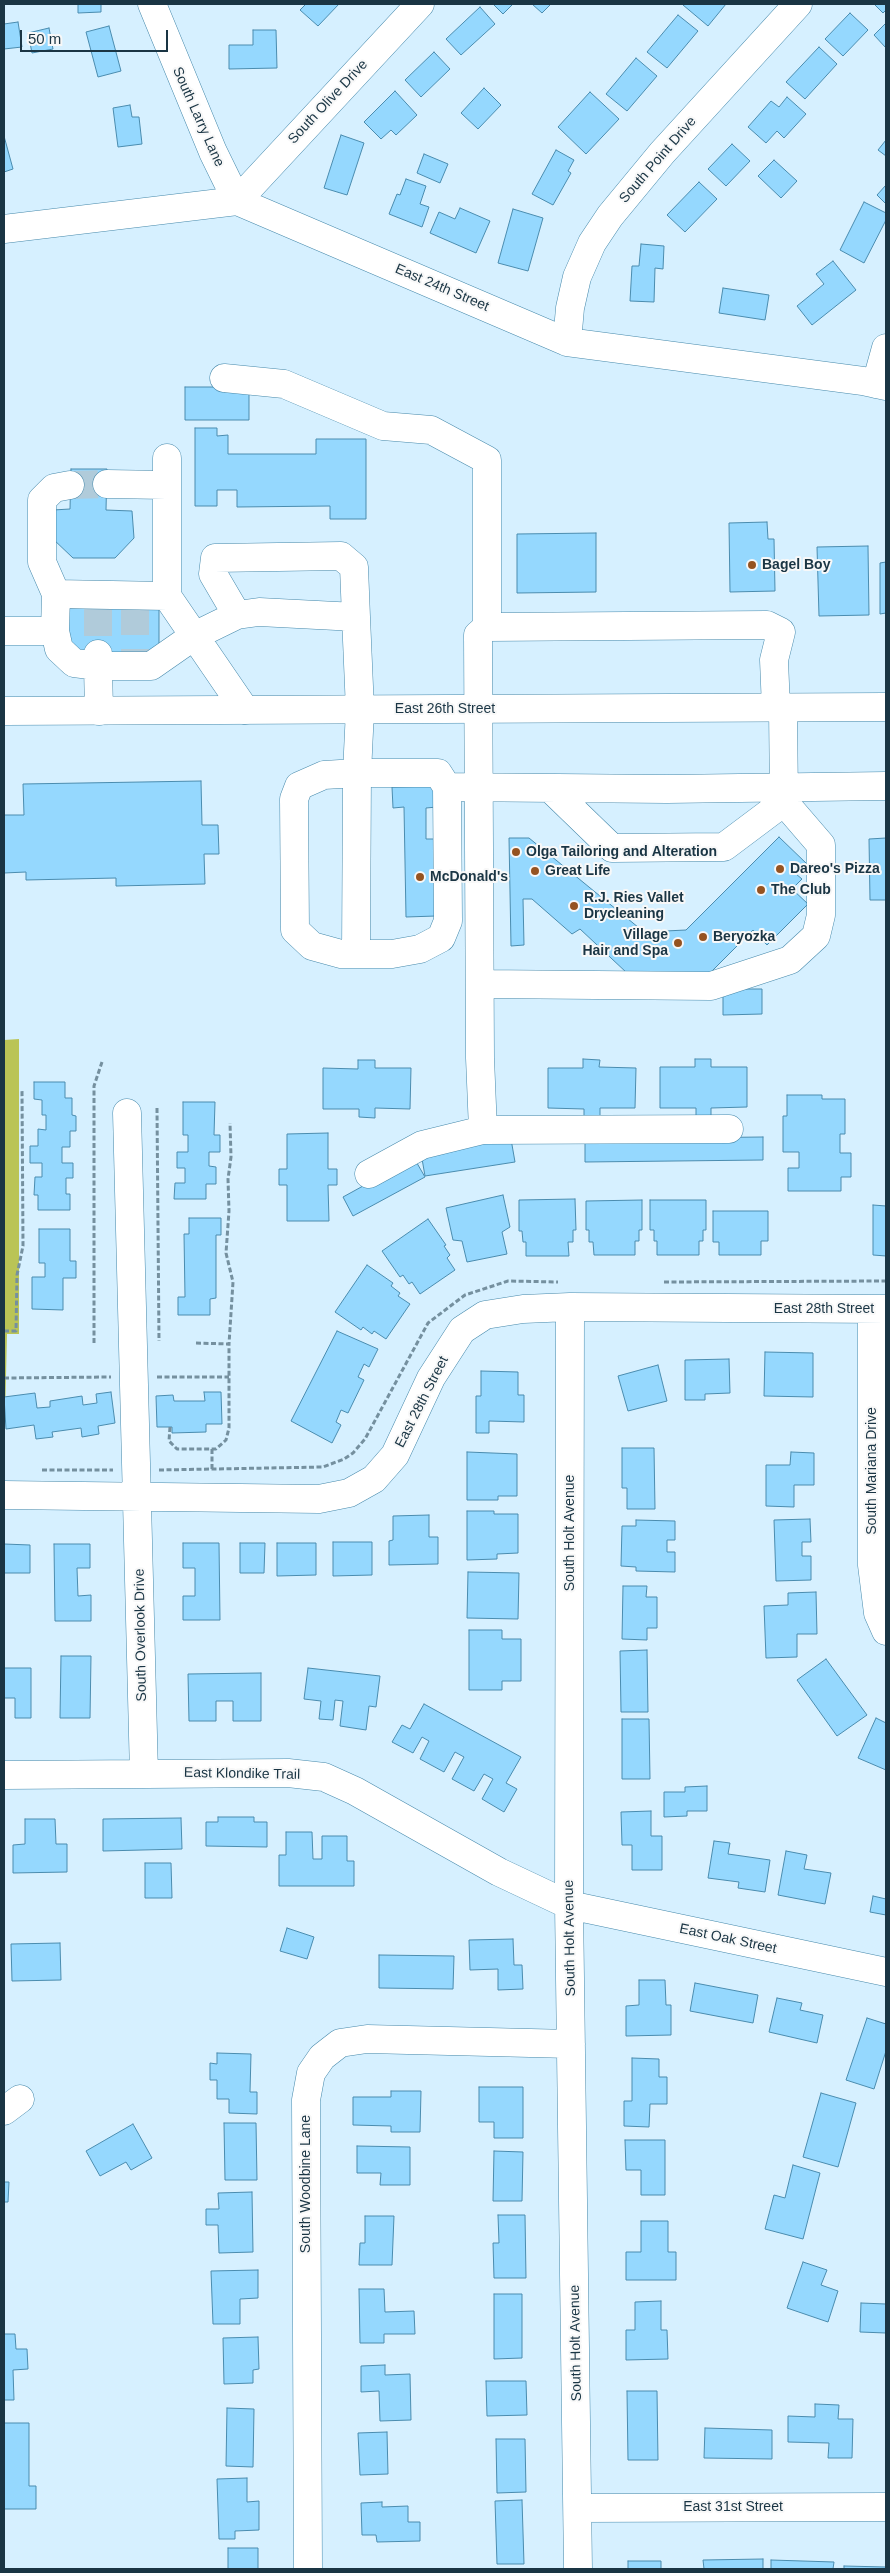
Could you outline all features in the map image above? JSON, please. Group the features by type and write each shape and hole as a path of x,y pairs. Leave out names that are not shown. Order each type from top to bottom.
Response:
{"street":[{"name":"South Larry Lane","path":"152,4 213,152 237,200"},
{"name":"South Olive Drive","path":"237,200 420,4"},
{"name":"South Point Drive","path":"567,342 570,308 575,284 592,243 662,152 798,4"},
{"path":"4,229 237,200"},
{"name":"East 24th Street","path":"237,200 567,342 881,385"},
{"path":"881,385 886,348"},
{"path":"224,378 284,384 383,426 431,430 487,460 487,627"},
{"path":"167,458 168,596 244,710"},
{"path":"70,484 54,488 42,500 42,562 56,594 55,631 58,649 74,663 98,660 136,660 151,666 194,636 237,614 259,612 356,617"},
{"path":"107,484 166,485"},
{"path":"237,614 213,574 215,558 341,556 354,568 360,710 357,773 356,954"},
{"path":"56,594 97,601 135,601 168,596"},
{"path":"480,984 711,986 790,960 816,936 821,915 821,844 784,794 774,660 781,632 767,625 487,627 478,635 480,1058 483,1130"},
{"path":"4,631 55,631"},
{"path":"98,660 99,711"},
{"name":"East 26th Street","path":"4,711 886,707"},
{"path":"357,773 438,773 447,787 448,921 441,938 420,949 392,954 340,954 312,946 295,930 294,799 299,786 324,775 357,773"},
{"path":"447,787 784,794 886,786"},
{"path":"550,788 612,848 724,847 784,794"},
{"name":"South Overlook Drive","path":"127,1113 144,1774"},
{"path":"368,1174 422,1145 483,1130 729,1129"},
{"name":"East 28th Street","path":"4,1495 318,1499 349,1493 374,1479 395,1455 431,1378 462,1330 485,1315 524,1309 570,1307 879,1309"},
{"name":"South Holt Avenue","path":"570,1307 569,1905 579,2508 578,2569"},
{"name":"South Mariana Drive","path":"879,1309 872,1565 878,1612 886,1631"},
{"name":"East Klondike Trail","path":"4,1775 288,1773 324,1777 355,1791 499,1872 569,1905"},
{"name":"East Oak Street","path":"569,1905 886,1972"},
{"name":"South Woodbine Lane","path":"308,2569 306,2100 311,2073 322,2057 340,2043 367,2039 571,2044"},
{"name":"East 31st Street","path":"579,2508 886,2507"}],"path":[{"path":"94,1343 94,1086 102,1062"},
{"path":"4,1331 16,1330 17,1275 23,1246 22,1091"},
{"path":"157,1108 159,1341"},
{"path":"170,1427 169,1441 177,1449 212,1449 226,1440 230,1428 229,1344 232,1282 226,1253 230,1211 228,1179 231,1157 230,1122"},
{"path":"196,1343 229,1344"},
{"path":"212,1449 212,1469"}],"green space":[{"path":"19,1039 19,1334 7,1334 4,1463 4,1040"}],"building":[{"path":"78,4 101,4 101,12 78,13"},
{"path":"306,4 339,4 318,26 300,10"},
{"path":"493,4 513,4 503,14"},
{"path":"532,4 551,4 542,13"},
{"path":"726,4 708,26 683,5"},
{"path":"874,4 886,4 886,10 883,13"},
{"path":"480,7 495,24 461,55 446,39"},
{"path":"850,13 868,30 843,56 825,39"},
{"path":"678,15 698,31 667,68 647,52"},
{"path":"18,22 22,47 4,49 4,24"},
{"path":"886,23 886,48 874,35"},
{"path":"109,26 121,71 98,77 86,32"},
{"path":"49,28 53,49 32,53 28,33"},
{"path":"253,30 276,30 277,68 229,69 229,45 253,45"},
{"path":"819,47 837,64 805,99 786,82"},
{"path":"434,52 450,69 421,97 405,80"},
{"path":"636,58 657,76 627,111 606,94"},
{"path":"484,88 501,105 478,129 461,113"},
{"path":"395,91 417,115 396,135 391,130 381,139 364,122"},
{"path":"590,92 619,119 586,154 558,127"},
{"path":"787,97 806,114 784,138 777,131 766,143 748,127 771,101 779,107"},
{"path":"130,105 132,117 139,117 142,144 118,147 113,108"},
{"path":"341,135 364,143 347,195 324,188"},
{"path":"4,136 13,169 4,172"},
{"path":"886,140 886,156 878,150"},
{"path":"732,144 750,161 726,186 708,169"},
{"path":"556,150 574,160 568,171 571,173 553,205 532,194"},
{"path":"424,154 448,164 440,183 417,173"},
{"path":"774,160 797,181 781,198 758,176"},
{"path":"406,179 426,186 420,204 429,207 422,227 389,214 397,194 400,195"},
{"path":"699,182 717,199 685,232 667,215"},
{"path":"886,185 886,204 877,195"},
{"path":"864,202 886,213 886,220 864,263 840,250"},
{"path":"460,208 490,221 476,253 430,233 439,212 455,219"},
{"path":"513,209 543,218 528,271 498,263"},
{"path":"641,244 664,246 663,269 655,268 654,302 630,301 632,266 639,266"},
{"path":"833,261 856,290 812,325 797,306 824,284 816,274"},
{"path":"723,288 769,295 765,320 719,313"},
{"path":"185,387 224,387 224,392 249,392 249,420 185,420"},
{"path":"195,428 217,428 217,436 228,435 228,454 316,454 316,439 366,439 366,519 330,519 330,506 237,507 237,490 217,490 217,506 195,506"},
{"path":"71,469 107,469 106,510 132,511 134,538 115,558 73,558 52,538 53,510 70,509"},
{"name":"Bagel Boy","path":"767,522 768,539 774,539 775,591 730,592 729,523"},
{"path":"596,533 596,592 517,593 517,534"},
{"path":"868,546 869,615 819,616 817,547"},
{"path":"886,562 886,613 880,614 880,563"},
{"path":"159,607 159,653 67,654 66,608"},
{"path":"201,781 202,825 218,825 219,854 204,854 205,884 116,886 116,878 26,880 26,872 4,873 4,815 24,815 23,784"},
{"name":"McDonald's","path":"437,786 437,807 426,808 426,839 434,839 436,916 406,917 404,807 393,808 392,787"},
{"path":"779,837 807,864 796,874 802,879 792,889 808,904 767,945 753,930 709,974 627,973 580,929 572,934 532,899 523,899 524,945 511,946 509,838 529,838 644,932 686,930"},
{"path":"886,838 886,900 870,900 869,839"},
{"path":"723,989 762,989 762,1014 723,1015"},
{"path":"583,1059 600,1060 599,1067 636,1068 635,1108 600,1108 600,1117 584,1117 584,1109 548,1108 548,1068 583,1068"},
{"path":"695,1059 711,1059 711,1067 747,1067 747,1107 711,1108 711,1117 696,1117 696,1108 660,1108 660,1067 695,1067"},
{"path":"358,1060 375,1060 375,1068 411,1068 410,1109 375,1108 375,1118 359,1117 359,1109 323,1109 323,1068 358,1069"},
{"path":"34,1082 65,1082 65,1098 72,1098 72,1115 76,1116 76,1131 70,1131 70,1147 62,1147 62,1163 73,1163 73,1178 66,1178 66,1194 70,1194 70,1210 38,1210 38,1195 34,1195 35,1177 42,1177 42,1163 30,1163 30,1146 38,1146 38,1129 46,1130 46,1115 42,1115 42,1100 34,1099"},
{"path":"787,1095 822,1095 822,1099 845,1099 845,1134 840,1134 840,1153 851,1153 851,1177 841,1177 841,1191 788,1191 788,1168 799,1168 799,1152 783,1152 783,1116 787,1116"},
{"path":"183,1102 215,1102 214,1135 220,1135 220,1152 209,1152 209,1166 216,1167 216,1184 206,1184 206,1199 174,1199 175,1183 185,1183 185,1168 177,1168 177,1152 188,1152 188,1135 183,1135"},
{"path":"328,1133 328,1169 337,1169 337,1185 328,1185 329,1221 287,1221 287,1185 279,1185 279,1169 287,1169 287,1134"},
{"path":"763,1137 763,1160 585,1162 585,1139"},
{"path":"511,1139 515,1162 425,1176 421,1153"},
{"path":"414,1158 425,1177 353,1216 343,1197"},
{"path":"503,1195 510,1227 502,1232 507,1254 467,1262 462,1241 453,1240 446,1208"},
{"path":"575,1199 576,1230 573,1230 573,1242 568,1242 569,1256 526,1256 526,1242 523,1242 522,1231 519,1231 519,1200"},
{"path":"642,1200 642,1230 639,1230 639,1241 635,1241 635,1255 594,1255 593,1242 589,1242 589,1230 586,1230 586,1201"},
{"path":"650,1200 706,1200 706,1230 703,1230 703,1241 699,1241 699,1255 657,1255 657,1241 654,1241 654,1230 650,1230"},
{"path":"873,1205 886,1206 886,1256 873,1255"},
{"path":"713,1211 768,1211 768,1241 761,1241 761,1255 719,1255 719,1242 713,1242"},
{"path":"189,1218 221,1218 221,1235 216,1235 216,1298 210,1299 210,1315 178,1315 178,1297 185,1297 184,1234 189,1234"},
{"path":"428,1219 446,1245 444,1246 450,1255 447,1258 455,1270 420,1294 412,1282 409,1284 403,1275 400,1277 382,1251"},
{"path":"39,1229 70,1229 70,1261 76,1261 76,1278 63,1278 63,1310 32,1309 32,1277 45,1277 45,1263 39,1263"},
{"path":"367,1265 393,1283 391,1286 400,1293 398,1296 410,1304 386,1339 374,1331 372,1334 363,1327 361,1330 335,1312"},
{"path":"337,1331 378,1349 369,1367 364,1364 358,1377 364,1380 348,1413 341,1410 336,1422 341,1425 332,1443 291,1421"},
{"path":"765,1352 813,1353 813,1397 764,1396"},
{"path":"729,1359 730,1393 705,1394 705,1400 685,1400 685,1360"},
{"path":"658,1365 667,1401 628,1411 618,1376"},
{"path":"481,1371 518,1372 518,1395 524,1395 524,1422 489,1421 489,1433 476,1433 476,1396 481,1396"},
{"path":"111,1392 115,1423 98,1426 99,1434 82,1437 81,1428 52,1432 53,1437 36,1439 34,1425 6,1429 4,1397 35,1393 37,1408 50,1407 50,1401 82,1396 83,1405 97,1403 96,1394"},
{"path":"204,1392 221,1392 222,1424 206,1424 206,1432 172,1433 172,1427 157,1427 156,1396 173,1395 174,1401 205,1401"},
{"path":"622,1448 654,1448 655,1509 627,1509 627,1488 622,1488"},
{"path":"467,1452 517,1454 517,1496 498,1496 498,1500 467,1500"},
{"path":"791,1452 814,1453 814,1485 794,1485 794,1507 766,1506 766,1465 790,1465"},
{"path":"467,1511 494,1511 494,1514 518,1514 518,1553 497,1554 497,1559 467,1560"},
{"path":"429,1515 429,1537 438,1537 438,1564 389,1565 389,1541 393,1540 393,1516"},
{"path":"810,1519 811,1542 802,1542 802,1556 811,1556 811,1580 776,1581 774,1520"},
{"path":"636,1520 675,1521 675,1540 667,1540 667,1552 675,1552 675,1572 636,1571 636,1567 621,1566 622,1526 636,1526"},
{"path":"333,1542 372,1542 372,1575 333,1576"},
{"path":"183,1543 219,1543 220,1620 183,1620 183,1596 195,1596 195,1568 183,1568"},
{"path":"240,1543 265,1543 264,1573 240,1573"},
{"path":"277,1543 316,1543 316,1575 277,1576"},
{"path":"4,1544 30,1545 30,1573 4,1573"},
{"path":"54,1544 90,1544 90,1568 77,1568 78,1596 91,1595 91,1621 55,1621"},
{"path":"468,1572 519,1573 518,1619 467,1618"},
{"path":"623,1586 647,1586 646,1597 657,1597 657,1628 647,1628 647,1640 622,1639"},
{"path":"816,1592 817,1634 797,1634 797,1657 766,1658 764,1606 788,1605 788,1593"},
{"path":"469,1630 502,1630 502,1639 521,1639 521,1681 502,1681 502,1690 469,1690"},
{"path":"647,1650 648,1712 621,1712 620,1651"},
{"path":"61,1656 91,1656 90,1718 60,1718"},
{"path":"826,1659 867,1715 837,1736 797,1680"},
{"path":"4,1668 31,1668 31,1718 15,1718 15,1698 4,1698"},
{"path":"308,1668 380,1676 376,1707 369,1706 366,1730 340,1726 343,1701 335,1700 333,1720 319,1719 321,1701 304,1699"},
{"path":"261,1673 261,1721 233,1721 233,1701 216,1701 216,1721 189,1721 188,1674"},
{"path":"424,1704 521,1757 506,1783 517,1789 504,1812 482,1799 493,1779 484,1774 474,1791 452,1779 464,1757 455,1752 444,1772 420,1759 429,1741 422,1737 413,1753 392,1742 402,1725 410,1729"},
{"path":"876,1718 886,1723 886,1770 858,1758"},
{"path":"622,1719 649,1719 650,1779 622,1779"},
{"path":"707,1786 707,1811 687,1811 687,1816 664,1817 664,1792 685,1792 685,1787"},
{"path":"651,1811 651,1836 662,1836 662,1870 632,1870 632,1845 622,1845 621,1812"},
{"path":"218,1817 254,1817 254,1822 267,1822 267,1847 206,1846 206,1822 218,1822"},
{"path":"181,1818 182,1849 103,1851 103,1819"},
{"path":"25,1819 55,1819 56,1844 67,1844 67,1872 13,1873 13,1845 25,1844"},
{"path":"286,1832 312,1832 313,1859 322,1859 322,1836 347,1836 347,1861 354,1861 354,1886 279,1886 279,1855 286,1855"},
{"path":"714,1841 730,1843 728,1854 770,1860 765,1892 738,1888 739,1882 708,1878"},
{"path":"786,1851 807,1855 804,1869 831,1873 825,1904 778,1895"},
{"path":"145,1863 171,1863 172,1898 145,1898"},
{"path":"873,1896 886,1899 886,1915 870,1912"},
{"path":"287,1928 314,1937 307,1959 280,1951"},
{"path":"513,1939 514,1965 522,1965 523,1989 498,1990 498,1969 470,1970 469,1940"},
{"path":"60,1943 61,1980 12,1981 11,1944"},
{"path":"379,1955 454,1956 453,1989 379,1988"},
{"path":"639,1980 665,1980 666,2005 671,2005 671,2035 626,2036 626,2006 639,2005"},
{"path":"695,1983 758,1995 753,2023 690,2011"},
{"path":"777,1998 802,2003 800,2010 823,2015 817,2043 769,2032"},
{"path":"867,2018 886,2024 886,2051 874,2089 846,2080"},
{"path":"217,2053 251,2054 250,2092 257,2092 257,2114 229,2113 229,2099 217,2099 217,2080 210,2080 210,2063 217,2064"},
{"path":"632,2058 659,2059 659,2077 667,2077 667,2104 650,2104 649,2127 624,2126 624,2101 632,2101"},
{"path":"479,2087 523,2087 523,2138 494,2138 494,2122 479,2122"},
{"path":"391,2091 421,2091 420,2132 391,2132 391,2126 353,2125 353,2097 391,2097"},
{"path":"821,2093 856,2103 838,2167 803,2157"},
{"path":"224,2123 256,2123 257,2180 225,2180"},
{"path":"133,2124 152,2158 131,2170 126,2162 100,2176 86,2151"},
{"path":"625,2140 665,2140 665,2195 641,2195 641,2170 626,2170"},
{"path":"357,2146 410,2147 410,2185 380,2185 381,2173 357,2173"},
{"path":"494,2151 523,2152 522,2201 493,2201"},
{"path":"793,2165 820,2173 803,2239 765,2229 774,2195 785,2198"},
{"path":"4,2182 9,2182 8,2202 4,2202"},
{"path":"252,2192 253,2252 219,2253 218,2225 206,2225 206,2209 219,2209 218,2193"},
{"path":"498,2215 525,2215 526,2278 494,2278 493,2243 499,2243"},
{"path":"365,2216 394,2216 392,2265 359,2265 360,2243 365,2243"},
{"path":"641,2221 668,2221 668,2252 676,2252 676,2280 626,2280 626,2252 641,2252"},
{"path":"803,2262 827,2270 821,2285 838,2291 828,2322 787,2308"},
{"path":"258,2270 258,2298 240,2299 240,2324 213,2324 211,2271"},
{"path":"359,2289 384,2289 385,2312 414,2311 415,2334 384,2334 384,2343 360,2343"},
{"path":"494,2294 522,2294 522,2358 494,2359"},
{"path":"661,2301 661,2330 667,2330 668,2359 626,2360 626,2330 635,2330 635,2302"},
{"path":"861,2303 886,2304 886,2333 860,2332"},
{"path":"4,2334 15,2334 16,2349 27,2349 28,2369 13,2370 14,2400 4,2400"},
{"path":"258,2337 259,2369 253,2370 253,2383 224,2384 223,2338"},
{"path":"385,2365 385,2375 410,2374 411,2420 380,2421 379,2391 361,2392 361,2366"},
{"path":"486,2381 526,2381 527,2415 487,2416"},
{"path":"627,2391 657,2391 658,2460 628,2460"},
{"path":"815,2404 839,2405 838,2419 853,2419 852,2458 828,2458 829,2443 788,2442 788,2416 815,2417"},
{"path":"227,2408 254,2409 253,2467 226,2466"},
{"path":"4,2423 29,2423 29,2486 36,2486 36,2509 4,2509"},
{"path":"705,2428 772,2430 772,2459 704,2458"},
{"path":"387,2432 388,2474 360,2475 358,2433"},
{"path":"496,2439 525,2439 526,2492 497,2493"},
{"path":"247,2478 247,2502 259,2501 259,2530 235,2531 235,2539 219,2539 217,2479"},
{"path":"522,2500 524,2564 497,2564 495,2501"},
{"path":"382,2502 382,2507 408,2506 408,2522 420,2522 420,2541 377,2542 376,2535 362,2535 361,2503"},
{"path":"228,2548 258,2548 258,2569 228,2569"},
{"path":"763,2559 763,2569 704,2569 703,2560"},
{"path":"771,2560 834,2562 833,2569 771,2569"},
{"path":"628,2561 661,2561 661,2569 628,2569"},
{"path":"844,2566 886,2567 886,2569 844,2569"}],"tunnel":[{"path":"70,485 107,484"},
{"path":"135,607 135,654"},
{"path":"98,608 98,654"}],"place":[{"name":"Bagel Boy","path":"752,565"},
{"name":"Olga Tailoring and Alteration","path":"516,852"},
{"name":"Dareo's Pizza","path":"780,869"},
{"name":"Great Life","path":"535,871"},
{"name":"McDonald's","path":"420,877"},
{"name":"The Club","path":"761,890"},
{"name":"R.J. Ries Vallet Drycleaning","path":"574,906"},
{"name":"Beryozka","path":"703,937"},
{"name":"Village Hair and Spa","path":"678,943"}]}
